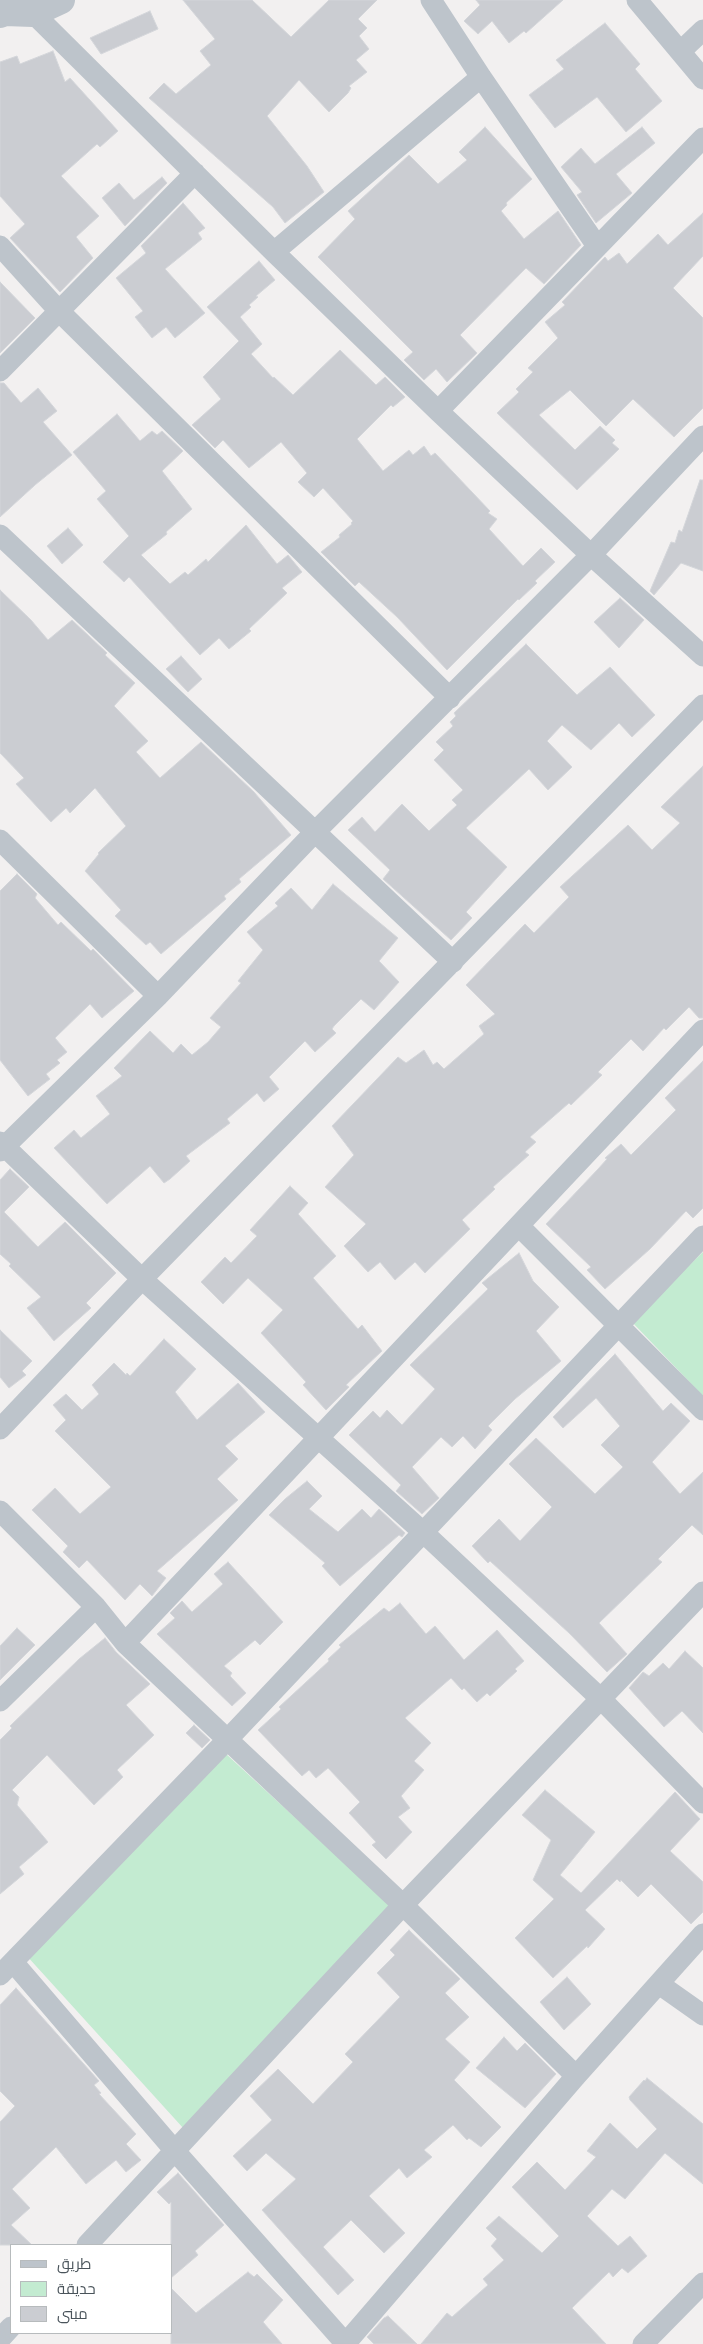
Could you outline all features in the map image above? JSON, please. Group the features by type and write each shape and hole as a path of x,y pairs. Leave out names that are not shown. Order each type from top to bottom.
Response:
{"street":[{"path":"2,11 33,13 61,0"},
{"path":"431,0 481,77 597,246"},
{"path":"637,0 703,79"},
{"path":"33,13 274,252 438,411 591,555 703,656"},
{"path":"681,51 703,30"},
{"path":"274,252 481,77"},
{"path":"438,411 703,138"},
{"path":"0,371 195,173"},
{"path":"0,246 58,311 450,698"},
{"path":"703,436 591,555 316,831 158,996 2,1147 142,1279 424,1533 601,1699 703,1803"},
{"path":"0,535 316,831 452,962"},
{"path":"0,1429 142,1279 703,705"},
{"path":"0,840 158,996"},
{"path":"125,1643 703,1030"},
{"path":"519,1226 703,1410"},
{"path":"703,1236 227,1740 6,1968 174,2151 346,2344 576,2076 703,1934"},
{"path":"0,1511 96,1607 125,1643 403,1905 576,2076"},
{"path":"88,2244 403,1905 703,1592"},
{"path":"0,1701 96,1607"},
{"path":"659,1984 703,2014"},
{"path":"642,2344 703,2283"},
{"path":"0,2339 10,2328"}],"green space":[{"path":"703,1252 703,1396 631,1321"},
{"path":"225,1753 391,1906 184,2129 26,1955"}],"building":[{"path":"183,0 252,0 291,37 329,0 377,0 358,19 367,28 359,36 369,49 356,60 367,72 349,86 351,88 348,93 329,112 299,80 267,116 307,166 324,192 285,223 273,207 149,98 164,83 176,94 211,65 200,51 215,39"},
{"path":"476,0 563,0 526,33 524,31 509,43 492,21 478,34 464,21 480,5"},
{"path":"150,11 158,29 101,54 90,38"},
{"path":"605,23 640,64 635,69 662,101 626,132 597,97 555,128 529,95 564,69 556,60"},
{"path":"53,51 65,82 70,78 118,131 100,147 97,144 61,176 99,216 76,237 93,258 60,292 10,238 25,224 0,196 0,62 17,56 20,64"},
{"path":"485,127 532,179 506,203 507,205 501,211 524,239 558,211 581,245 544,284 526,268 460,335 477,353 447,382 436,369 424,380 404,360 413,352 318,257 355,219 348,211 409,155 438,184 467,160 459,152"},
{"path":"642,127 655,143 616,174 632,193 596,223 577,195 582,192 561,167 581,148 595,164"},
{"path":"162,177 167,183 125,226 102,198 119,183 134,200"},
{"path":"183,203 205,228 198,233 202,239 165,269 205,313 175,338 166,327 152,338 135,317 143,311 116,278 146,253 141,246"},
{"path":"703,213 703,256 673,288 703,318 703,408 674,437 633,399 606,426 570,390 539,415 575,450 600,426 615,440 612,443 619,449 577,490 497,413 519,392 516,389 533,372 528,368 558,338 545,322 565,305 562,302 605,257 608,261 619,253 627,264 658,234 668,245"},
{"path":"259,261 275,280 256,296 258,297 249,305 251,307 240,317 262,344 251,354 273,378 293,395 340,350 376,385 385,377 405,397 393,407 391,405 357,439 383,471 409,450 413,455 424,446 431,456 435,453 490,511 488,513 497,519 489,529 523,566 541,548 555,562 535,581 537,583 518,599 447,670 397,617 359,582 355,586 321,552 340,537 339,535 353,521 323,488 314,497 298,482 307,473 281,442 249,468 223,440 215,448 192,425 221,399 203,377 239,341 207,307"},
{"path":"0,282 35,318 0,353"},
{"path":"0,383 4,383 21,403 38,388 57,411 43,422 72,455 0,517"},
{"path":"117,414 140,441 152,431 157,435 162,431 183,451 162,471 192,509 166,532 167,534 141,555 170,584 185,572 188,575 206,559 208,562 246,525 277,564 288,555 302,572 282,588 287,593 249,629 251,631 229,649 219,638 200,655 129,577 124,582 103,562 129,536 97,499 106,491 73,452"},
{"path":"700,480 703,480 703,571 681,563 654,595 650,591 671,542 675,543 679,530 682,532"},
{"path":"68,528 83,545 62,564 47,546"},
{"path":"0,590 31,620 48,640 72,620 135,683 114,706 148,741 136,752 160,778 201,742 254,792 291,835 239,879 241,882 224,896 226,899 161,954 150,942 146,945 115,916 121,910 85,871 98,853 126,826 95,788 70,813 66,808 51,822 16,784 24,778 0,753"},
{"path":"620,598 644,620 619,648 594,622"},
{"path":"526,644 577,695 610,667 655,715 632,737 619,723 591,750 562,725 547,741 572,767 548,790 529,769 466,828 507,867 466,912 472,918 451,940 383,879 390,870 348,830 362,817 375,832 402,804 429,831 457,805 452,800 463,790 434,760 444,750 436,742 453,726 450,722 456,716 454,713"},
{"path":"181,656 202,679 188,692 166,669"},
{"path":"703,766 703,1018 699,1018 689,1007 666,1030 664,1028 643,1051 631,1039 598,1072 602,1075 571,1105 569,1103 530,1137 536,1142 525,1152 529,1155 493,1187 495,1189 462,1220 470,1229 425,1273 415,1262 395,1280 380,1262 368,1272 344,1246 366,1224 325,1187 354,1155 332,1126 398,1057 406,1063 424,1050 433,1065 437,1062 444,1069 484,1034 479,1026 495,1014 466,985 525,924 534,933 569,897 560,887 628,825 652,850 680,823 661,807"},
{"path":"17,874 37,894 35,898 58,925 61,922 91,951 93,949 134,991 102,1018 90,1004 55,1038 67,1052 57,1060 60,1063 46,1074 50,1079 28,1096 0,1060 0,891"},
{"path":"333,884 398,938 379,961 399,982 374,1010 361,999 334,1026 332,1029 336,1033 315,1052 305,1041 269,1077 279,1089 264,1102 257,1093 227,1119 230,1123 186,1156 190,1161 170,1179 164,1183 150,1166 107,1204 54,1148 74,1130 81,1138 110,1114 96,1096 122,1076 114,1068 150,1031 173,1053 181,1044 192,1055 208,1042 221,1027 210,1018 241,983 238,981 263,950 247,932 278,906 275,903 291,888 312,910"},
{"path":"703,1061 703,1208 693,1218 686,1211 650,1249 605,1289 587,1270 591,1267 546,1224 607,1159 605,1158 621,1144 631,1155 676,1110 665,1098"},
{"path":"10,1169 29,1187 4,1212 38,1247 65,1222 116,1273 86,1303 91,1308 54,1341 27,1308 41,1297 9,1266 11,1264 0,1254 0,1180"},
{"path":"290,1186 308,1203 298,1214 336,1256 313,1278 358,1329 362,1325 382,1351 346,1385 349,1387 326,1410 303,1385 306,1382 261,1333 283,1310 248,1278 223,1304 201,1282 225,1257 231,1263 257,1236 250,1230"},
{"path":"519,1253 533,1281 559,1307 536,1331 561,1361 515,1399 488,1426 492,1430 475,1449 463,1436 452,1447 441,1437 412,1467 439,1498 422,1514 396,1491 401,1485 349,1435 373,1411 380,1418 387,1410 402,1425 435,1389 410,1365 488,1289 482,1283"},
{"path":"0,1330 32,1361 22,1371 26,1375 9,1388 0,1377"},
{"path":"164,1339 196,1369 175,1392 197,1420 238,1383 265,1412 225,1446 238,1459 217,1479 238,1500 157,1571 166,1578 152,1596 140,1584 125,1600 87,1560 79,1568 63,1552 68,1546 32,1510 55,1488 80,1514 111,1487 55,1431 66,1420 53,1405 66,1394 82,1410 99,1394 92,1385 114,1363 126,1375 127,1373 130,1376"},
{"path":"615,1354 663,1411 671,1403 690,1421 652,1462 680,1494 703,1472 703,1535 692,1525 658,1559 662,1562 599,1623 627,1654 607,1672 569,1633 490,1561 488,1563 472,1546 499,1519 520,1541 552,1507 509,1464 536,1438 595,1494 623,1467 601,1445 620,1426 596,1398 563,1428 553,1417"},
{"path":"307,1481 322,1496 309,1509 338,1532 362,1509 371,1518 379,1509 405,1533 402,1537 399,1535 340,1586 322,1566 325,1563 269,1515"},
{"path":"228,1562 283,1622 260,1645 255,1640 224,1666 232,1673 230,1676 246,1693 232,1706 157,1634 175,1618 170,1613 182,1601 192,1612 223,1584 214,1574"},
{"path":"400,1603 426,1634 435,1626 464,1660 497,1630 524,1661 515,1669 517,1671 490,1696 487,1693 477,1702 451,1678 405,1718 431,1743 414,1761 424,1770 401,1796 410,1808 398,1817 412,1832 386,1859 372,1845 376,1842 349,1813 360,1802 328,1768 316,1778 309,1770 302,1776 258,1730 281,1709 279,1707 329,1661 328,1659 341,1647 339,1645 384,1608 389,1612"},
{"path":"17,1628 35,1645 0,1680 0,1646"},
{"path":"105,1638 116,1652 150,1684 126,1705 154,1735 117,1770 123,1777 94,1805 47,1755 12,1790 19,1797 17,1805 48,1842 19,1867 24,1874 0,1894 0,1740 12,1728 10,1726 79,1659"},
{"path":"685,1651 703,1668 703,1733 682,1711 664,1727 629,1688 643,1672 649,1676 663,1663 669,1669"},
{"path":"194,1725 210,1740 202,1748 186,1733"},
{"path":"545,1790 595,1832 560,1875 581,1893 675,1792 700,1819 670,1851 703,1882 703,1912 691,1924 651,1884 638,1897 621,1880 620,1882 617,1879 585,1910 605,1929 588,1948 587,1946 553,1978 515,1938 554,1899 533,1880 551,1840 522,1815"},
{"path":"409,1930 460,1979 445,1993 469,2017 445,2039 470,2062 454,2080 501,2127 481,2147 469,2138 467,2140 453,2125 424,2150 432,2157 407,2178 399,2168 369,2196 405,2233 384,2253 351,2220 323,2247 354,2280 338,2295 262,2210 296,2179 266,2153 247,2171 233,2156 272,2120 250,2096 278,2069 313,2104 353,2062 345,2054 400,1997 377,1973 395,1955 390,1950"},
{"path":"567,1977 591,2004 564,2030 540,2002"},
{"path":"16,1988 99,2081 94,2085 101,2093 99,2094 136,2134 126,2144 141,2160 126,2172 116,2160 86,2184 56,2147 12,2189 30,2208 11,2225 31,2244 0,2245 0,2122 15,2106 0,2091 0,2005"},
{"path":"504,2037 517,2051 525,2043 556,2074 525,2108 476,2068"},
{"path":"647,2078 703,2124 703,2184 665,2153 625,2199 612,2189 587,2216 618,2246 630,2236 647,2256 628,2273 622,2268 613,2277 609,2272 572,2308 606,2344 421,2344 447,2313 452,2317 488,2285 483,2279 504,2260 491,2246 497,2239 486,2228 499,2216 542,2253 559,2236 512,2187 537,2162 565,2190 596,2157 587,2151 610,2123 637,2149 657,2129 629,2097"},
{"path":"178,2173 224,2225 195,2251 198,2255 172,2277 171,2202 169,2204 157,2192"},
{"path":"248,2272 254,2277 257,2274 283,2300 263,2322 282,2344 171,2344 172,2289 196,2313"},
{"path":"388,2316 417,2344 374,2344 367,2337"}]}
